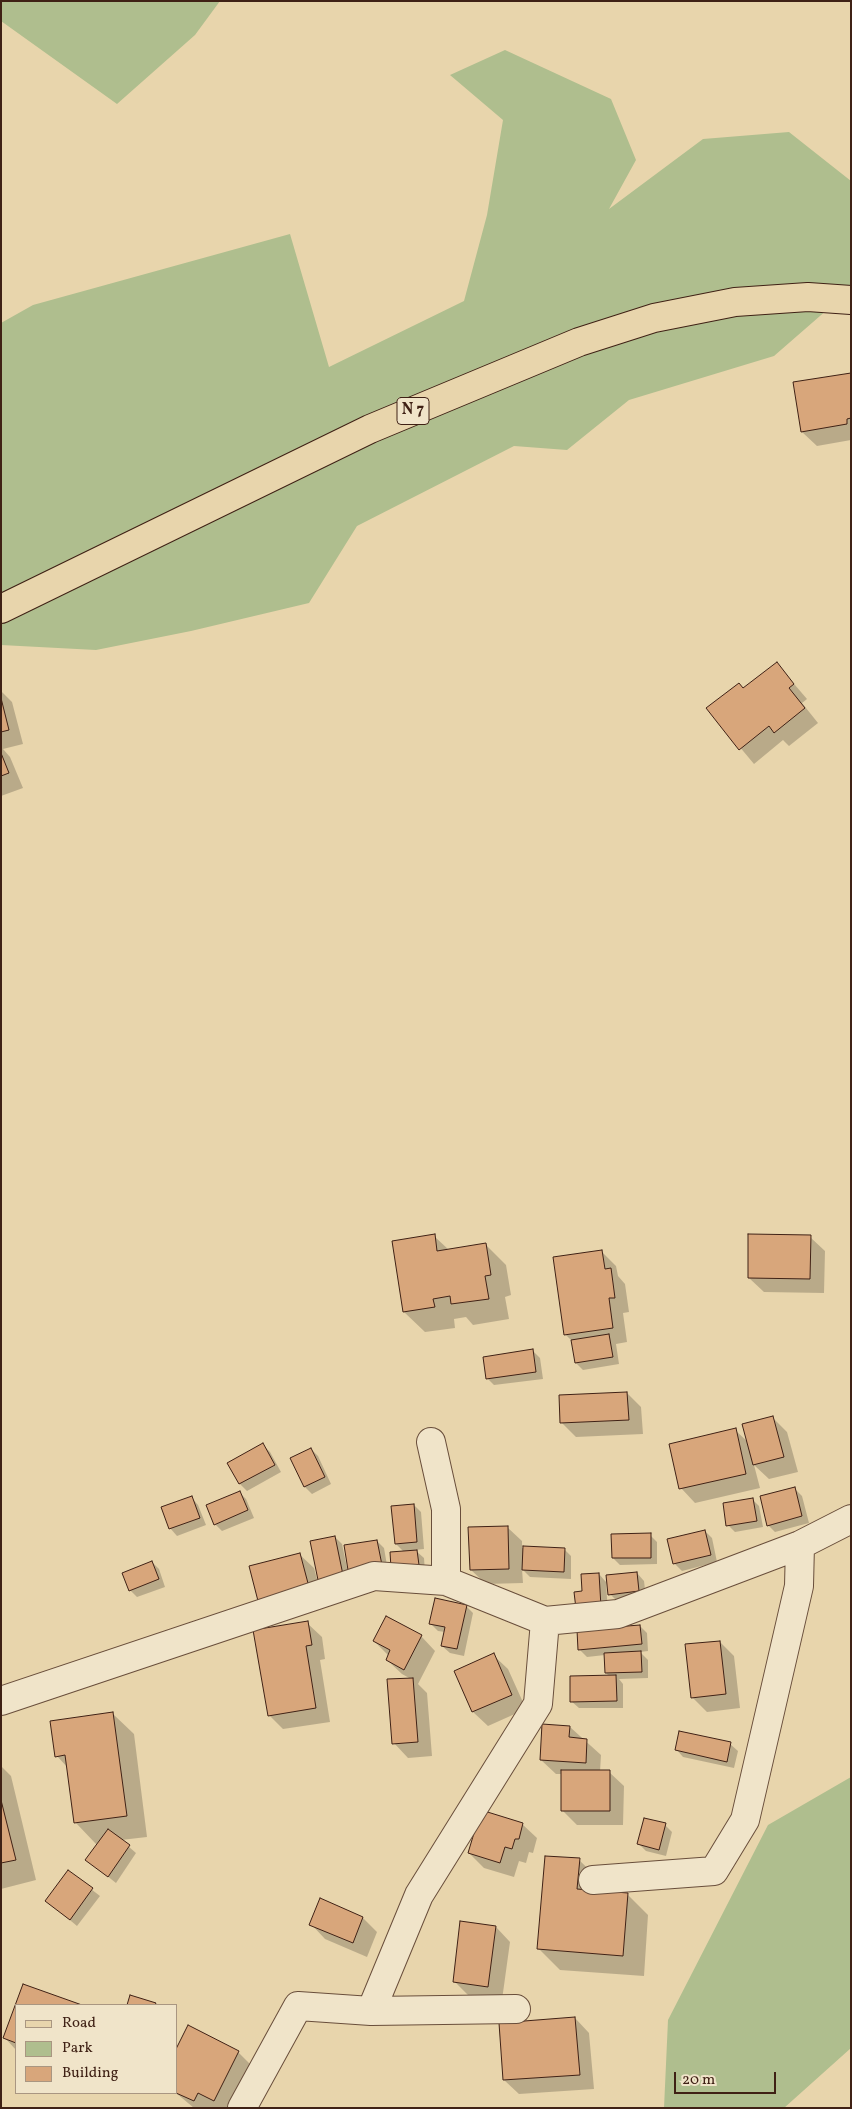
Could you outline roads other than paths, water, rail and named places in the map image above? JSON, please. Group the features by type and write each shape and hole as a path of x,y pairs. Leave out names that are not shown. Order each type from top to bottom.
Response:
{"main road":[{"name":"N 7","path":"1,609 370,428 579,342 654,318 735,302 808,297 851,300"}],"street":[{"path":"431,1442 446,1509 446,1581"},
{"path":"1,1701 374,1576 446,1581 545,1620 618,1614 800,1546 851,1519"},
{"path":"593,1880 714,1870 719,1862 745,1820 799,1586 800,1546"},
{"path":"371,2011 419,1895 538,1704 545,1620"},
{"path":"242,2108 298,2006 371,2011 516,2009"}]}
